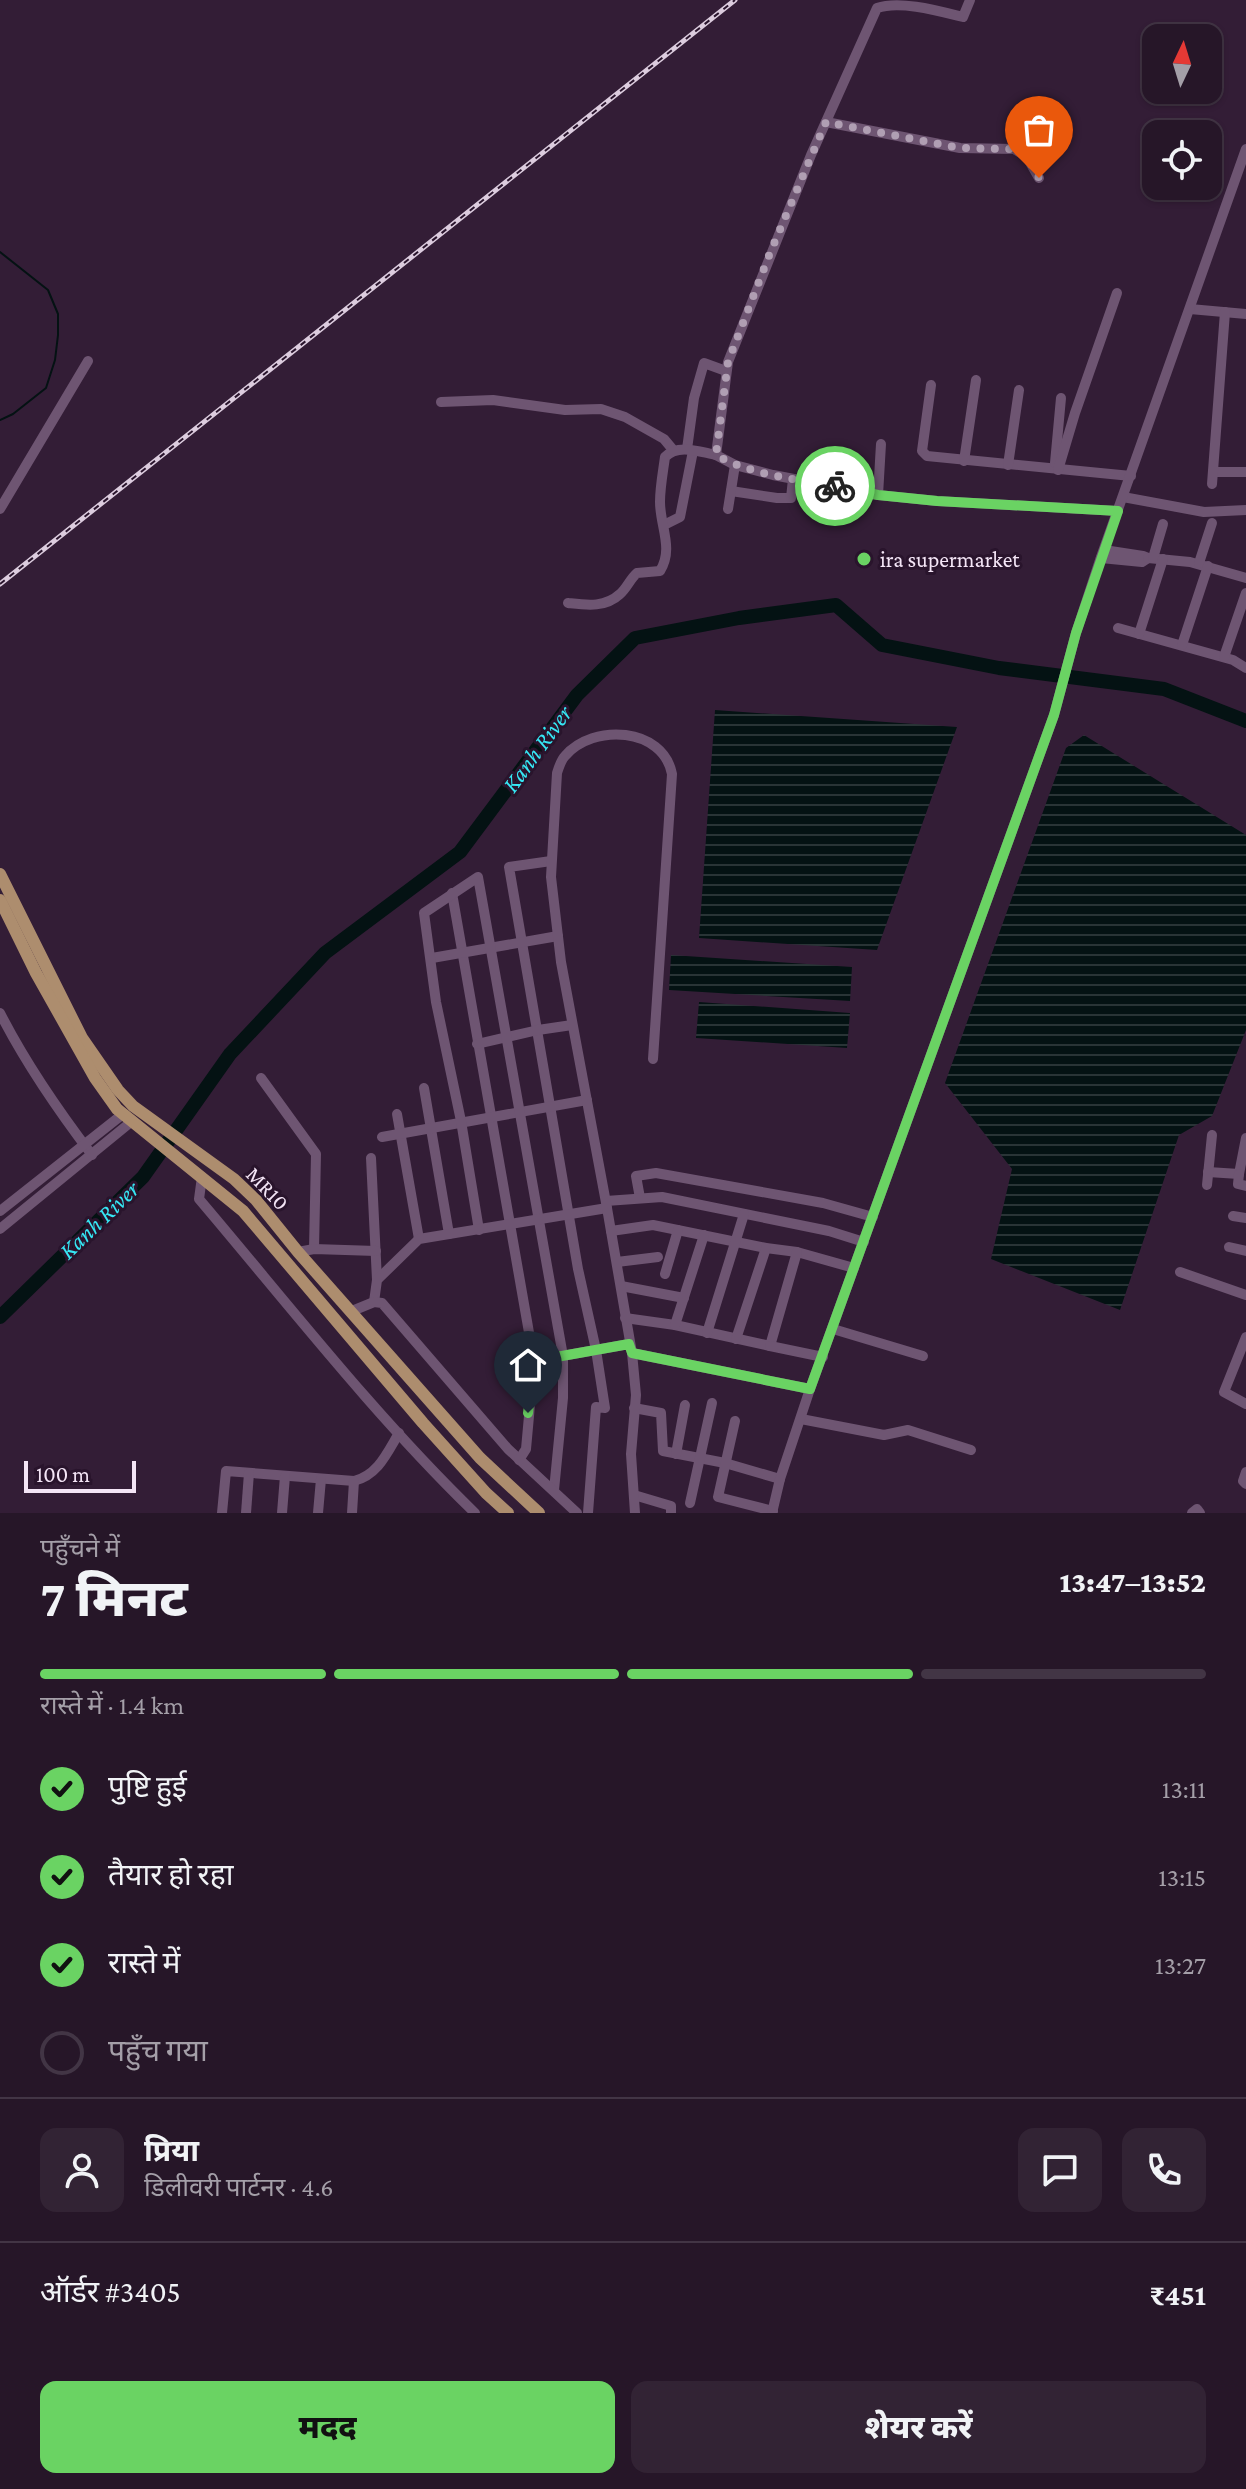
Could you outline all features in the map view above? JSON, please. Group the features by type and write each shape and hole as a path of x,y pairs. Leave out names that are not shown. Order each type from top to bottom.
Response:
{"main road":[{"name":"MR10","path":"0,874 82,1038 118,1090 148,1118 234,1179 256,1200 480,1458 539,1513"},
{"name":"MR10","path":"0,900 36,973 95,1078 132,1122 243,1211 423,1423 508,1513"}],"street":[{"path":"716,455 728,362 770,253 877,8 885,3 907,3 963,17 970,0"},
{"path":"826,122 960,148 1014,149 1027,157 1039,178"},
{"path":"735,1421 718,1497 772,1512 810,1389 1054,715 1102,554 1246,149"},
{"path":"1056,469 1117,293"},
{"path":"1190,309 1246,314"},
{"path":"1212,484 1225,312"},
{"path":"0,509 88,361"},
{"path":"664,525 680,517 694,398 704,363 726,371"},
{"path":"964,461 976,380"},
{"path":"931,385 922,451 933,458 1131,476"},
{"path":"1008,465 1019,390"},
{"path":"1056,469 1061,398"},
{"path":"441,402 493,400 565,410 601,409 625,417 664,439 674,451"},
{"path":"878,495 881,444"},
{"path":"568,603 587,606 607,602 620,594 637,573 660,571 666,556 660,496 665,457 674,451 690,450 716,455 735,465 878,495 1118,511"},
{"path":"728,509 735,465"},
{"path":"1213,472 1246,472"},
{"path":"731,491 791,498 793,479"},
{"path":"1123,497 1204,512 1246,510"},
{"path":"1182,645 1212,523"},
{"path":"1139,634 1163,524"},
{"path":"1102,554 1203,565 1246,578"},
{"path":"1224,657 1246,593"},
{"path":"1118,628 1224,657 1246,668"},
{"path":"635,1513 636,1395 631,1349 572,1025 551,877 557,773 563,758 575,747 598,736 640,738 664,752 672,774 653,1059"},
{"path":"551,861 509,867 605,1408 596,1407 588,1513"},
{"path":"479,1230 461,1121 436,1002 424,913 478,877 563,1356 563,1398 554,1490"},
{"path":"452,893 534,1361 526,1449 519,1460"},
{"path":"432,958 558,936"},
{"path":"0,1013 33,1075 92,1155"},
{"path":"477,1044 572,1025"},
{"path":"261,1078 316,1154 314,1249"},
{"path":"424,1088 449,1234"},
{"path":"382,1137 587,1100"},
{"path":"397,1114 419,1239"},
{"path":"0,1211 83,1144 132,1122"},
{"path":"0,1229 132,1122"},
{"path":"1207,1185 1212,1135"},
{"path":"1246,1138 1238,1184 1246,1186"},
{"path":"371,1158 377,1280 374,1302"},
{"path":"1208,1172 1239,1174"},
{"path":"197,1173 199,1199 296,1316 399,1433 475,1513"},
{"path":"640,1198 636,1176 656,1173 823,1203 873,1217"},
{"path":"377,1280 419,1239 538,1220 640,1198 662,1197 829,1231 864,1242"},
{"path":"707,1333 744,1214"},
{"path":"1233,1216 1246,1218"},
{"path":"611,1231 653,1225 797,1252 854,1268"},
{"path":"665,1274 678,1230"},
{"path":"675,1325 704,1235"},
{"path":"1229,1247 1246,1251"},
{"path":"736,1339 766,1248"},
{"path":"298,1252 314,1249 376,1251"},
{"path":"770,1346 797,1252"},
{"path":"617,1262 658,1257"},
{"path":"1180,1272 1246,1295"},
{"path":"621,1286 684,1298"},
{"path":"352,1311 374,1302 382,1303 519,1460 577,1513"},
{"path":"625,1318 675,1325 823,1357"},
{"path":"833,1329 923,1356"},
{"path":"1246,1337 1224,1392 1246,1404"},
{"path":"534,1361 596,1350 631,1349 810,1389"},
{"path":"690,1503 712,1403"},
{"path":"676,1454 685,1405"},
{"path":"634,1408 661,1413 663,1451 725,1463 780,1479"},
{"path":"801,1419 884,1435 908,1430 971,1450"},
{"path":"222,1513 226,1471 354,1481 370,1474 379,1465 399,1433"},
{"path":"1246,1472 1243,1481 1246,1484"},
{"path":"246,1513 249,1473"},
{"path":"282,1513 285,1476"},
{"path":"318,1513 321,1479"},
{"path":"352,1513 354,1481"},
{"path":"634,1495 671,1506 671,1513"}],"shaded area":[{"path":"715,710 957,727 877,950 699,938"},
{"path":"1084,735 1246,835 1246,1030 1212,1116 1179,1135 1120,1310 991,1259 1012,1169 945,1083 1066,748"},
{"path":"671,955 852,967 850,1001 669,990"},
{"path":"699,1002 850,1013 847,1048 696,1038"}],"waterway":[{"path":"0,252 48,290 58,314 55,360 46,388 13,414 0,420"},
{"name":"Kanh River","path":"0,1317 143,1177 230,1054 325,953 460,852 577,695 635,638 739,618 836,605 882,645 999,668 1164,689 1246,721"}],"railway":[{"path":"0,584 735,0"}],"way so far":[{"path":"835,486 773,475 735,465 716,455 728,362 751,299 826,122 960,148 1014,149 1027,157 1039,178"}],"place":[{"name":"ira supermarket","path":"864,559"}],"route":[{"path":"528,1413 534,1361 629,1344 632,1353 810,1389 1054,715 1076,633 1118,511 937,501 878,495 835,486"}]}
